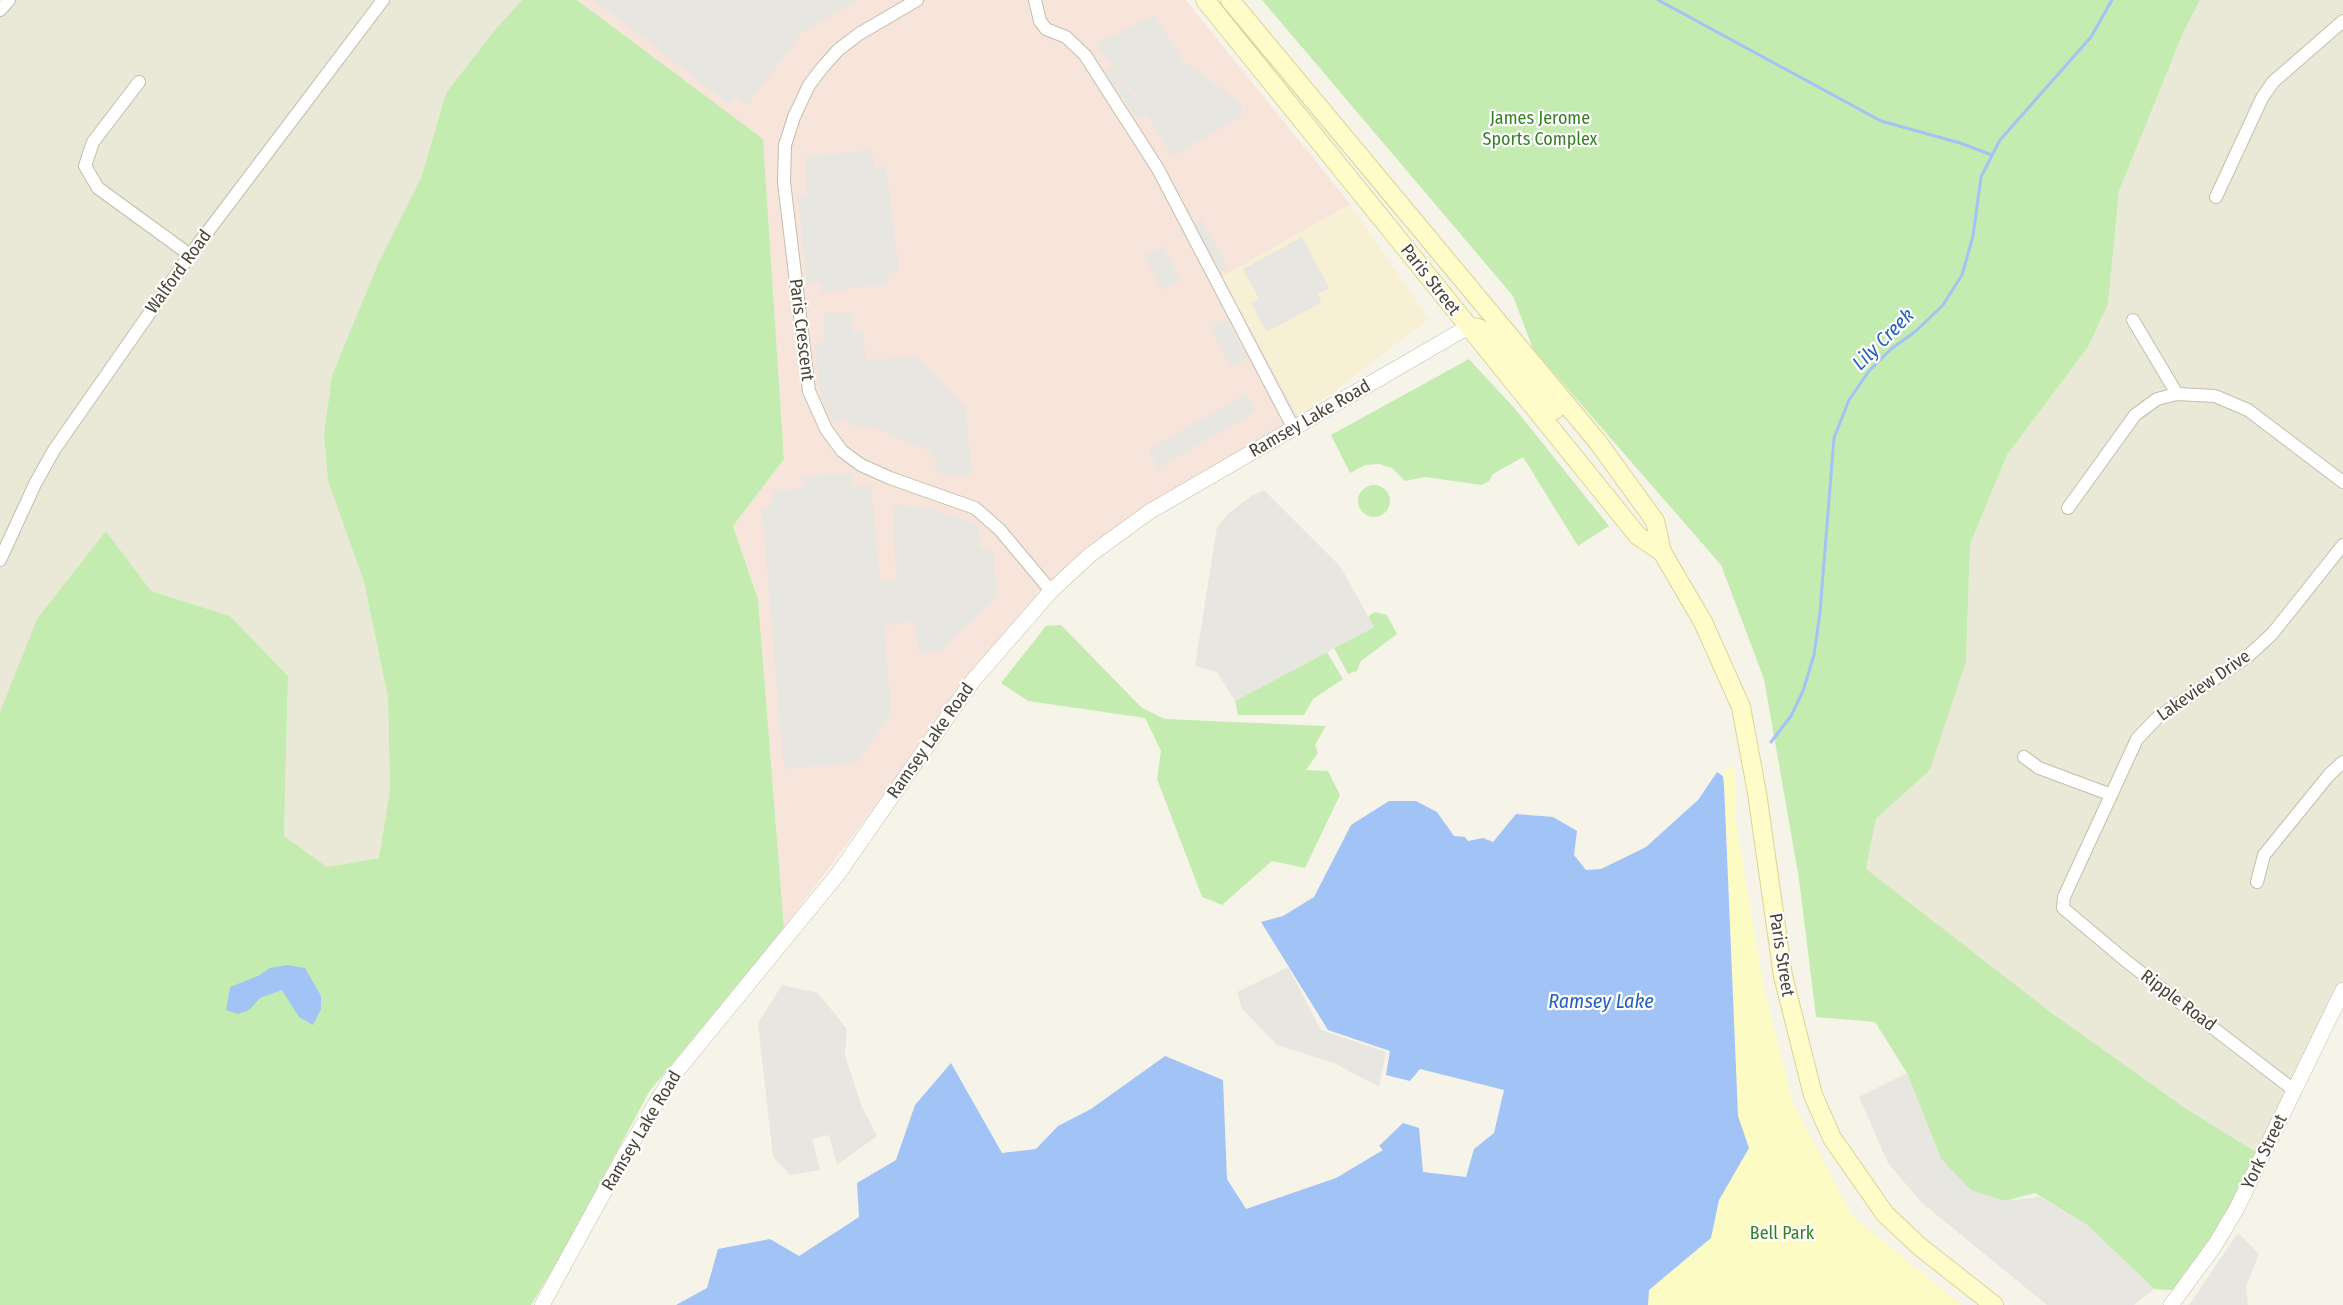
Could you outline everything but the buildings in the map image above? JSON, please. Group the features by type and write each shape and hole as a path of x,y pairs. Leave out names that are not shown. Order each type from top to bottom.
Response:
{"main road":[{"name":"Paris Street","path":"1205,0 1638,536 1662,552"},
{"name":"Paris Street","path":"1230,0 1618,468 1655,521 1662,552 1703,622 1741,707 1757,793 1783,976 1813,1095 1832,1138 1885,1214 1919,1246 1994,1305"},
{"path":"1472,290 1476,306 1474,318 1468,327 1478,328 1493,337 1605,468 1655,521"}],"street":[{"path":"0,10 9,0"},
{"name":"Walford Road","path":"0,560 35,484 54,450 190,255 383,0"},
{"name":"Paris Crescent","path":"917,0 838,50 808,85 785,145 784,182 809,391 826,429 842,451 861,465 890,478 975,508 1000,530 1051,591"},
{"path":"1035,0 1040,21 1046,29 1071,40 1085,55 1158,169 1294,429"},
{"path":"2216,197 2268,90 2343,21"},
{"path":"139,82 93,142 85,166 98,188 190,255"},
{"path":"2133,320 2177,394"},
{"name":"Ramsey Lake Road","path":"542,1305 621,1161 672,1077 838,873 970,683 1051,591 1090,555 1149,512 1468,327"},
{"path":"2068,508 2136,415 2157,399 2177,394 2215,396 2248,410 2343,482"},
{"name":"Lakeview Drive","path":"2063,908 2064,897 2109,794 2137,739 2157,717 2247,657 2272,634 2343,546"},
{"path":"2024,757 2039,768 2109,794"},
{"path":"2257,882 2264,855 2329,775 2343,762"},
{"name":"Ripple Road","path":"2063,908 2126,961 2295,1091"},
{"name":"York Street","path":"2171,1305 2215,1245 2237,1208 2343,990"}],"shaded area":[{"path":"0,0 522,0 494,31 446,93 421,178 378,264 332,375 324,434 328,481 364,582 388,698 390,789 379,858 327,867 284,836 288,676 230,616 151,591 106,531 0,712"},
{"path":"577,0 1186,0 1350,204 1222,277 1299,418 1145,508 969,681 784,928 758,599 733,526 784,459 763,140"},
{"path":"594,0 858,0 802,32 747,105 736,96 729,104"},
{"path":"2200,0 2343,0 2343,986 2263,1156 2188,1110 2053,1014 1866,870 1876,819 1930,770 1966,662 1970,544 2007,455 2088,347 2108,304 2119,191 2183,33"},
{"path":"1154,15 1184,62 1241,103 1241,116 1173,156 1147,114 1138,120 1105,72 1112,66 1146,113 1134,92 1096,44"},
{"path":"872,150 874,168 886,166 899,272 887,273 888,284 821,292 821,282 807,283 798,198 807,196 805,157"},
{"path":"1350,204 1429,319 1299,418 1222,277"},
{"path":"1202,220 1228,268 1219,272 1194,224"},
{"path":"1302,237 1329,288 1318,294 1322,302 1267,332 1251,303 1259,299 1243,269"},
{"path":"1163,246 1181,280 1162,290 1144,255"},
{"path":"824,313 851,313 853,332 863,332 866,360 917,357 965,408 972,474 951,476 934,471 938,462 928,450 869,426 855,427 844,418 835,424 821,398 814,344 824,343"},
{"path":"1226,319 1248,358 1231,367 1210,328"},
{"path":"1246,394 1256,411 1158,468 1148,450"},
{"path":"851,473 852,487 871,486 880,582 896,579 893,504 932,510 978,524 980,547 994,553 996,597 941,651 919,653 914,621 884,626 891,712 857,763 784,769 762,509 769,508 775,491 804,488 803,477"},
{"path":"1264,490 1340,566 1374,627 1235,701 1217,672 1195,666 1217,527 1229,513 1251,496"},
{"path":"1288,967 1321,1030 1386,1052 1379,1087 1334,1063 1277,1045 1242,1009 1237,992"},
{"path":"782,985 818,993 847,1029 845,1055 861,1105 877,1136 837,1165 829,1135 812,1139 820,1170 790,1175 773,1157 758,1023"},
{"path":"1907,1073 1941,1159 1971,1190 2005,1201 2040,1197 2087,1225 2154,1289 2134,1305 2047,1305 1922,1203 1888,1163 1859,1097"},
{"path":"2238,1233 2259,1254 2246,1286 2248,1305 2189,1305"}],"green space":[{"path":"522,0 577,0 763,139 784,459 733,526 758,599 784,928 649,1092 559,1259 531,1305 0,1305 0,712 37,619 106,531 151,591 230,616 288,676 284,836 327,867 379,858 390,789 388,698 364,582 328,481 324,434 332,375 378,264 421,178 446,93 494,31"},
{"name":"James Jerome Sports Complex","path":"1262,0 2200,0 2183,33 2119,191 2108,304 2088,347 2007,455 1970,544 1966,662 1930,770 1876,819 1866,869 2053,1014 2188,1110 2263,1156 2182,1291 2154,1289 2087,1225 2035,1193 2005,1201 1971,1191 1941,1159 1907,1073 1875,1022 1816,1017 1799,879 1764,679 1721,565 1533,349 1513,296"},
{"path":"1469,359 1516,410 1609,526 1578,546 1523,457 1493,474 1489,481 1481,485 1425,477 1405,481 1392,468 1379,464 1365,465 1350,473 1331,435"},
{"path":"1374,485 1385,490 1390,501 1385,512 1374,517 1363,512 1358,501 1363,490"},
{"path":"1374,612 1387,615 1397,634 1361,661 1357,671 1348,674 1334,648 1374,627 1368,617"},
{"path":"1061,625 1142,708 1165,719 1326,726 1315,745 1318,753 1306,770 1328,771 1340,795 1305,868 1272,861 1222,905 1202,897 1157,779 1161,751 1145,718 1028,701 1001,683 1046,626"},
{"path":"1327,652 1343,679 1313,699 1304,715 1238,715 1235,701"}],"sand":[{"name":"Bell Park","path":"1734,765 1736,822 1764,988 1793,1103 1852,1216 1961,1305 1648,1305 1649,1290 1711,1238 1719,1200 1749,1148 1738,1117 1724,771"}],"water":[{"name":"Ramsey Lake","path":"1717,772 1723,776 1724,785 1738,1116 1749,1148 1719,1200 1711,1238 1649,1290 1648,1305 676,1305 707,1288 718,1249 770,1239 799,1256 859,1217 857,1183 896,1160 915,1105 951,1063 1002,1153 1036,1149 1058,1126 1091,1109 1165,1056 1223,1080 1227,1179 1246,1209 1336,1178 1383,1150 1379,1146 1403,1123 1419,1128 1423,1172 1466,1177 1474,1149 1494,1133 1504,1090 1420,1069 1410,1081 1386,1075 1390,1051 1328,1030 1261,922 1283,916 1314,897 1351,825 1389,801 1416,801 1437,812 1454,836 1465,837 1468,841 1483,838 1493,842 1516,814 1553,817 1577,831 1574,855 1586,870 1601,869 1646,847 1698,800"},
{"path":"287,965 305,968 321,996 321,1009 313,1025 299,1017 282,990 260,998 249,1010 238,1014 226,1010 230,987 258,976 270,968"}],"waterway":[{"path":"1658,0 1881,121 1960,143 1992,155"},
{"name":"Lily Creek","path":"1771,742 1791,716 1803,691 1814,655 1820,612 1834,438 1849,400 1869,371 1943,305 1962,275 1973,236 1981,177 2000,140 2091,37 2112,0"}]}
